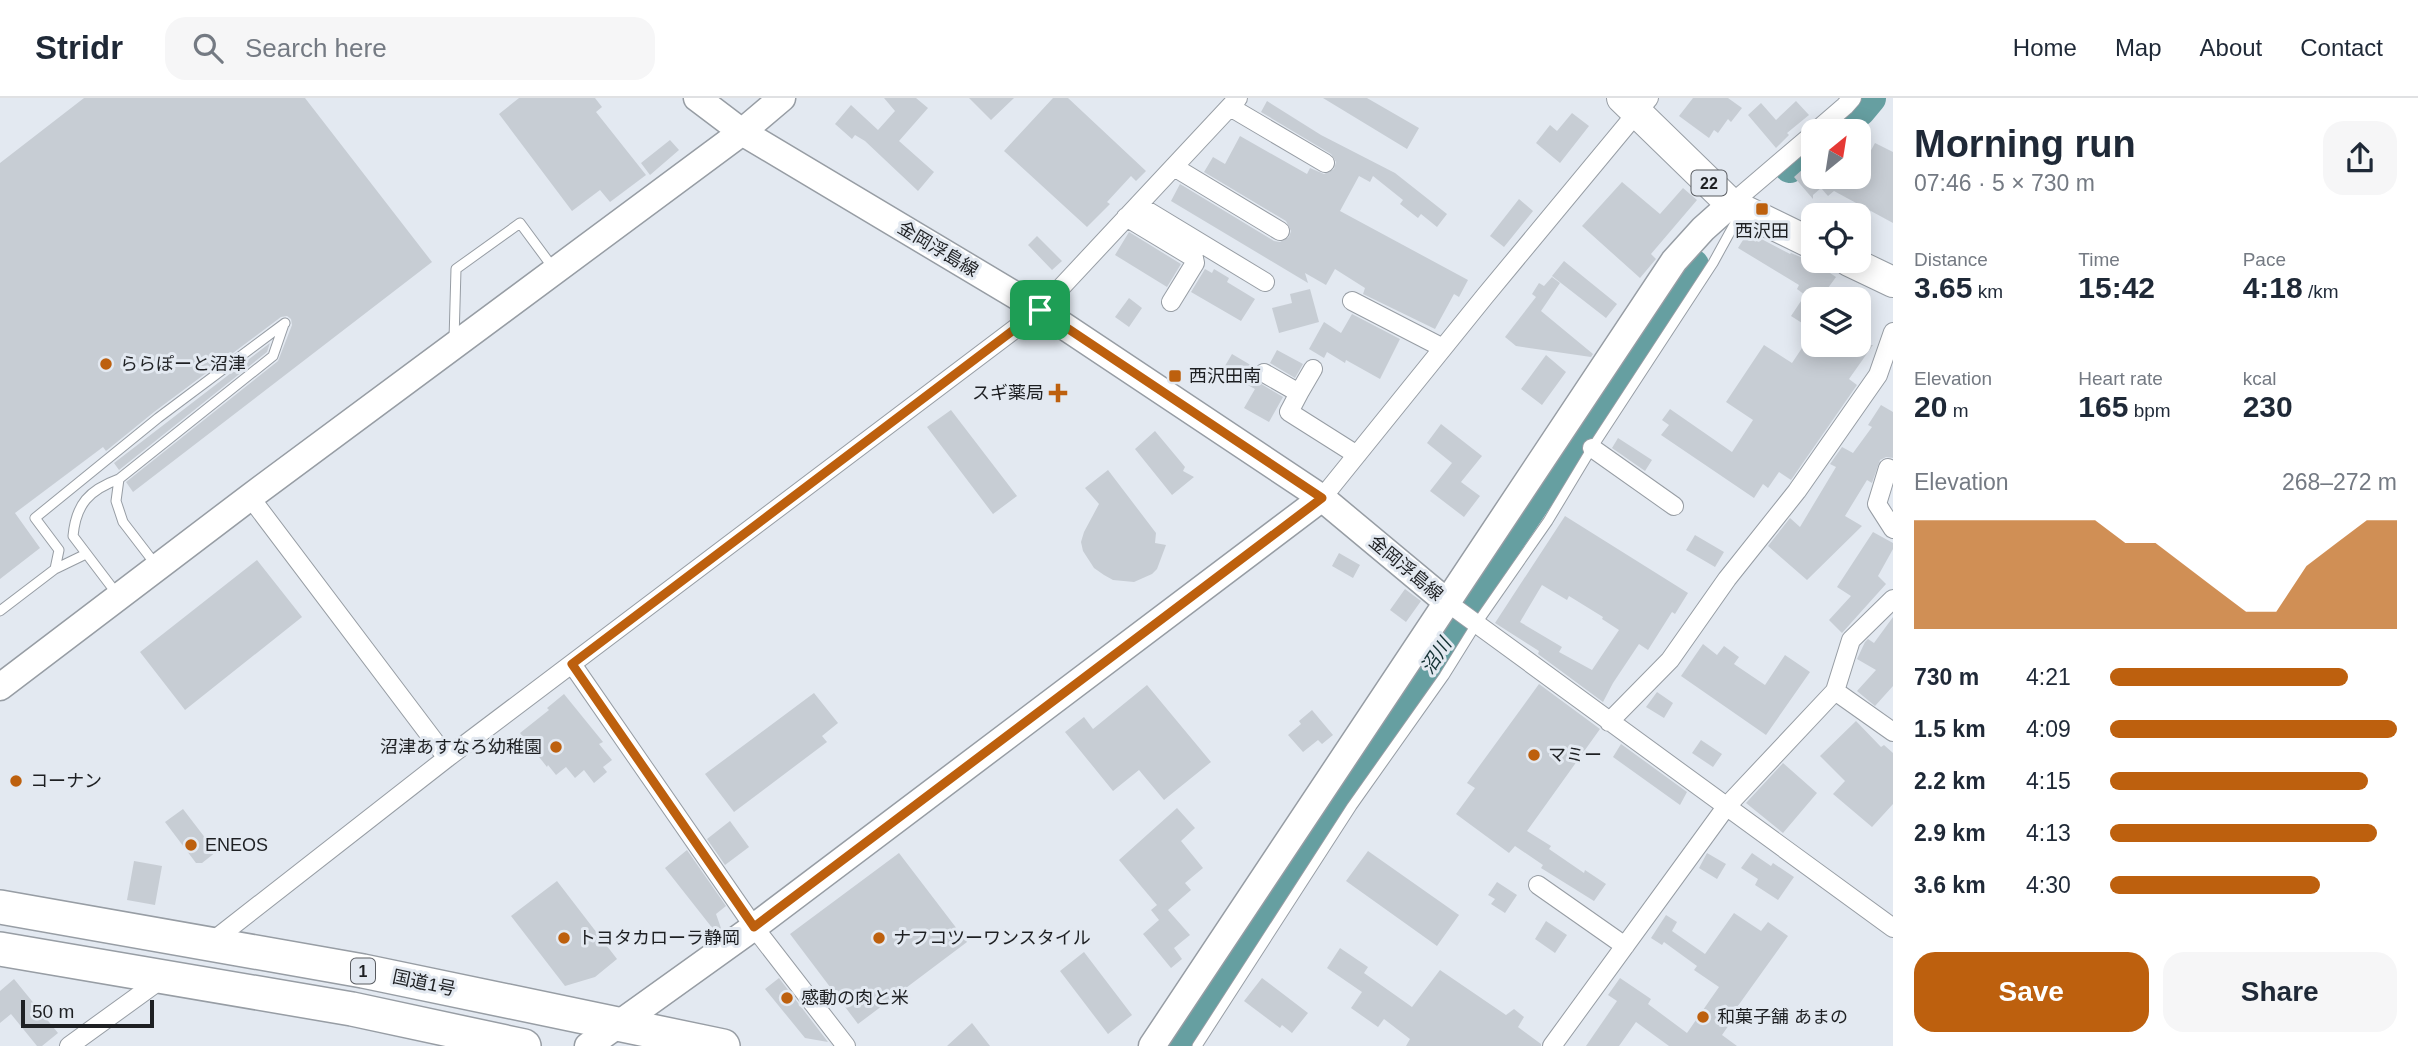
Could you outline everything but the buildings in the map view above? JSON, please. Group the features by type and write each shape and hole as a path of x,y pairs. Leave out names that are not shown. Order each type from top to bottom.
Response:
{"highway":[{"name":"国道1号","path":"0,907 363,971 723,1046"},
{"name":"1","path":"0,949 352,1009 524,1046"}],"main road":[{"name":"22","path":"1636,103 1737,206 1801,238"},
{"path":"1871,272 1893,282"}],"street":[{"name":"金岡浮島線","path":"697,98 742,132 1040,310 1322,498 1448,603"},
{"path":"0,687 250,496 742,132 782,98"},
{"path":"1831,119 1852,98"},
{"path":"209,944 447,758 1040,310 1234,103 1325,163"},
{"path":"588,1046 754,927 1322,498 1636,103"},
{"path":"1152,1046 1674,261 1703,229 1737,206 1801,146"},
{"path":"1174,167 1280,231"},
{"path":"1132,211 1265,282"},
{"path":"1132,211 1194,258 1195,263 1171,302"},
{"path":"1352,301 1443,348"},
{"path":"1609,722 1670,660 1727,579 1797,491 1878,375 1893,332"},
{"path":"1313,369 1289,412 1357,454"},
{"path":"1264,373 1299,393"},
{"path":"1592,448 1674,506"},
{"path":"1888,468 1877,503 1893,529"},
{"path":"250,496 447,758"},
{"path":"1552,1046 1726,807 1835,691 1851,640 1893,599"},
{"path":"1448,603 1893,928"},
{"path":"572,664 754,927 846,1046"},
{"path":"1835,691 1893,732"},
{"path":"1538,885 1625,946"},
{"path":"69,1046 164,977"}],"lane":[{"path":"1197,1046 1331,838 1548,521 1592,448 1685,308 1737,206"},
{"path":"454,345 456,269 520,223 555,271"},
{"path":"55,569 59,550 35,518 158,418 285,323 273,356 119,479 101,486 83,502 75,516 74,536 119,597"},
{"path":"119,479 116,501 122,522 158,568"},
{"path":"0,611 55,569 86,554"}],"waterway":[{"name":"沼川","path":"1848,119 1870,98"},
{"name":"沼川","path":"1790,167 1801,158"},
{"name":"沼川","path":"1179,1046 1449,630 1693,265"}],"place":[{"name":"西沢田","path":"1762,209"},
{"name":"ららぽーと沼津","path":"106,364"},
{"name":"西沢田南","path":"1175,376"},
{"name":"スギ薬局","path":"1058,393"},
{"name":"沼津あすなろ幼稚園","path":"556,747"},
{"name":"マミー","path":"1534,755"},
{"name":"コーナン","path":"16,781"},
{"name":"ENEOS","path":"191,845"},
{"name":"トヨタカローラ静岡","path":"564,938"},
{"name":"ナフコツーワンスタイル","path":"879,938"},
{"name":"感動の肉と米","path":"787,998"},
{"name":"和菓子舗 あまの","path":"1703,1017"}],"route":[{"path":"1040,310 1322,498 754,927 572,664 1040,310"}]}
